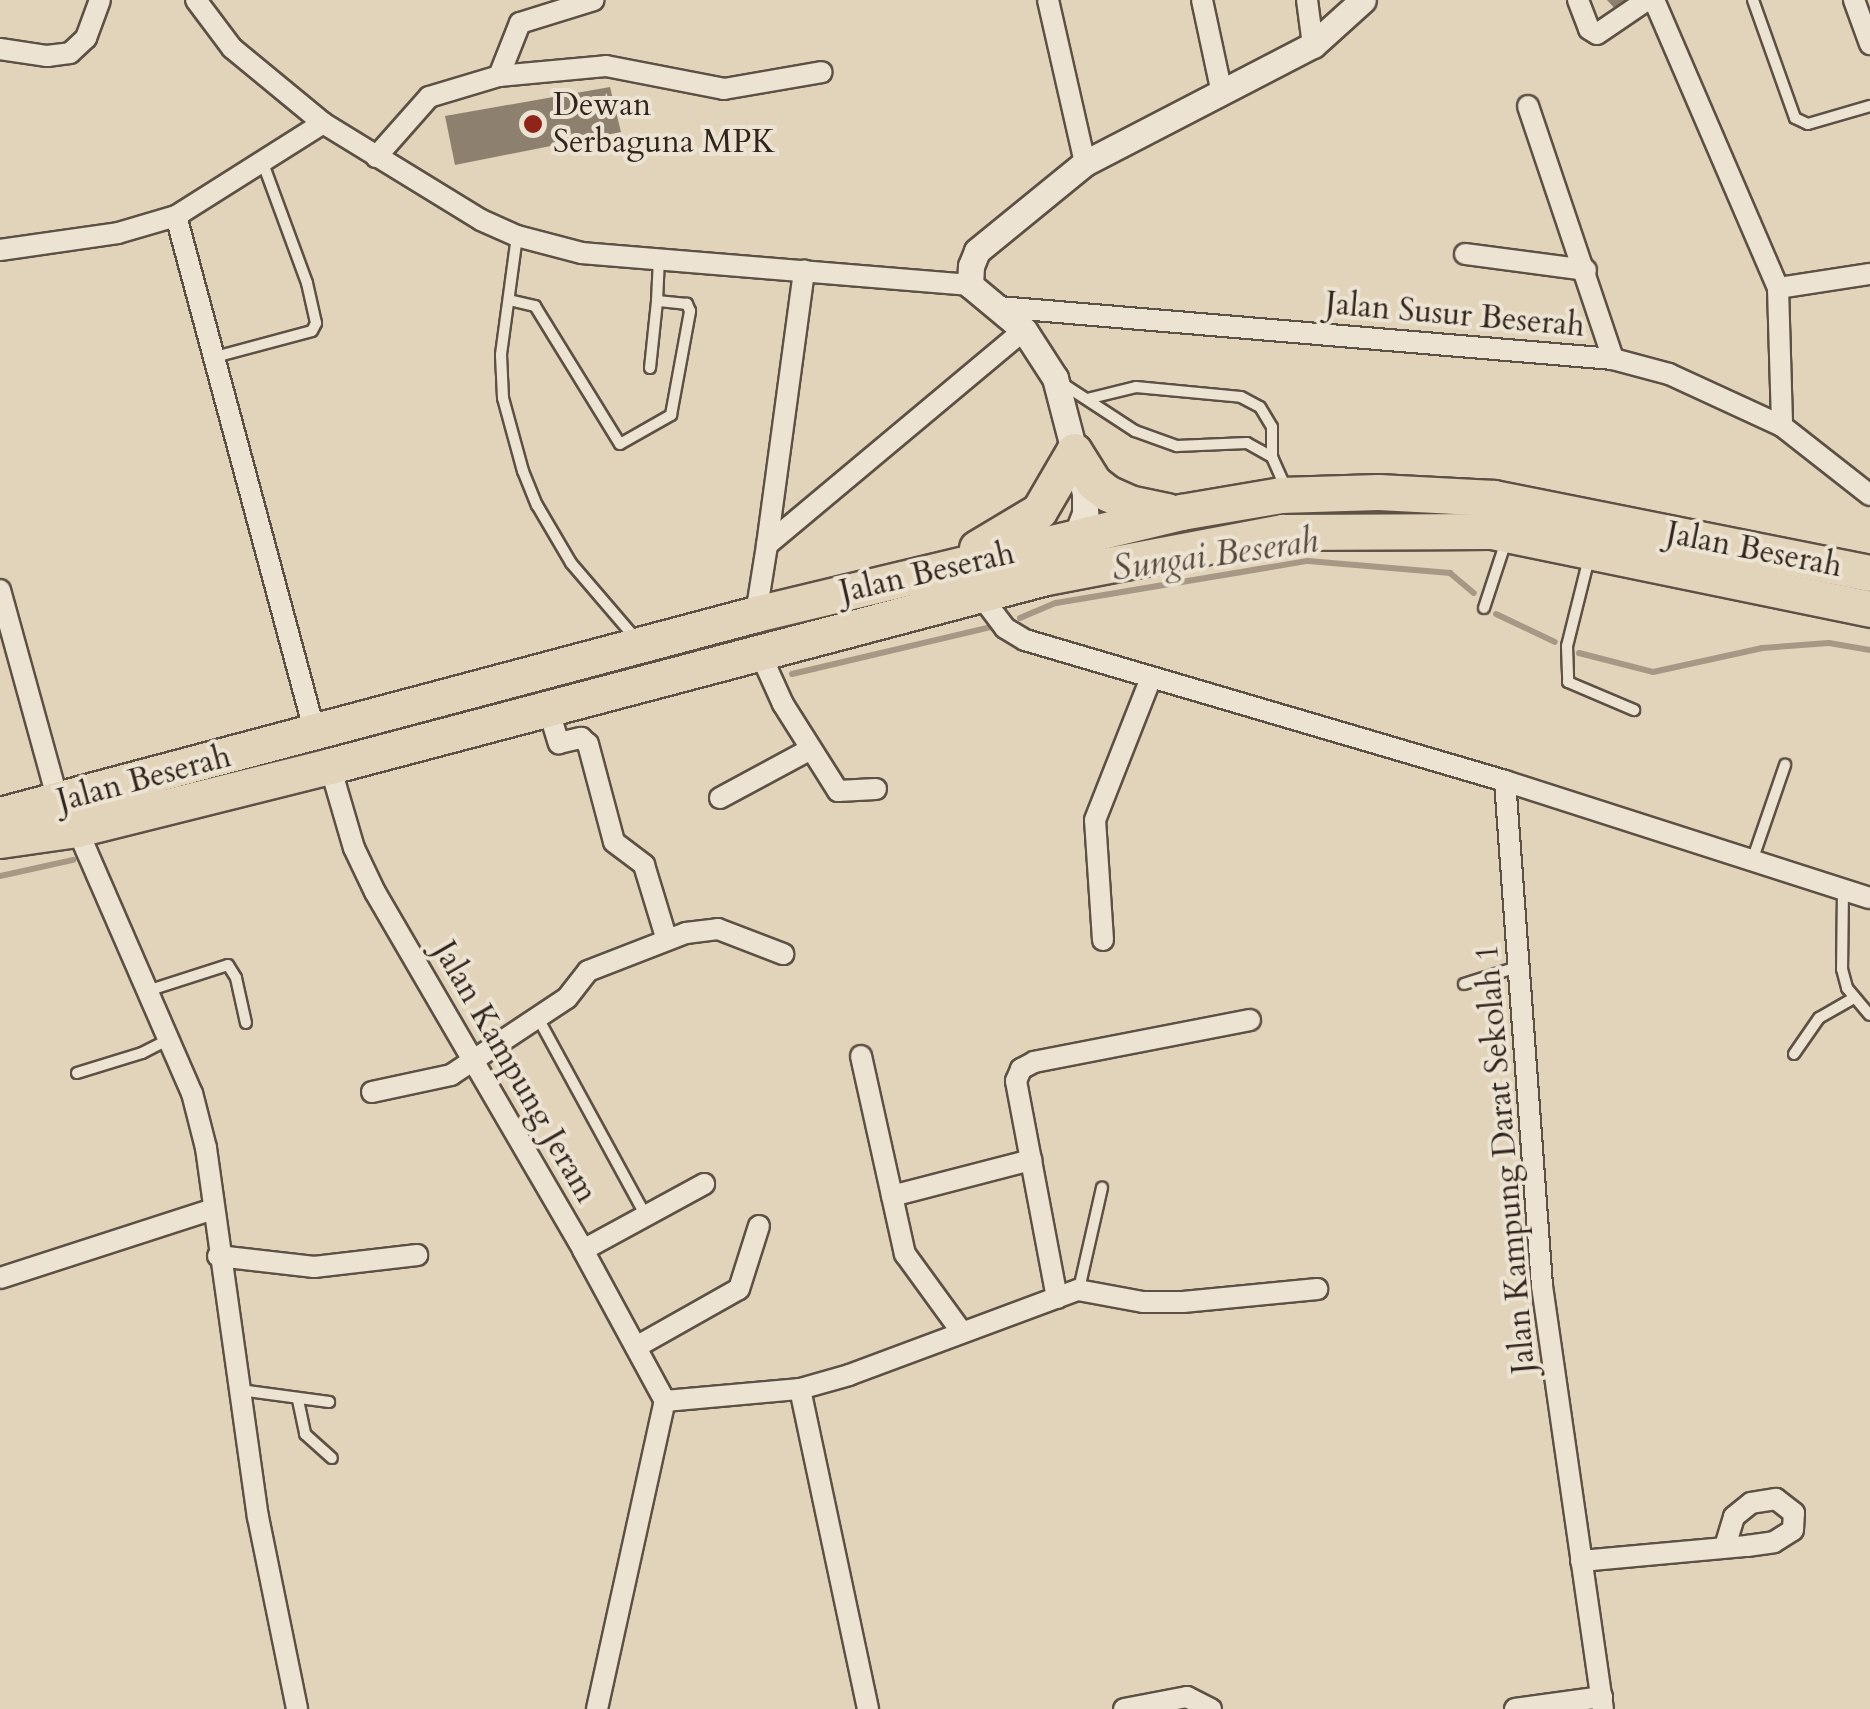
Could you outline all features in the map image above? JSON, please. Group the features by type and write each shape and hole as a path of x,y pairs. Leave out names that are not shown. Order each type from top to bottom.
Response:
{"highway":[{"path":"927,573 1018,527 1040,511 1074,451 1093,482 1107,493 1147,508 1181,512"},
{"name":"Jalan Beserah","path":"0,840 315,733 640,643 1181,512 1289,495 1378,492 1494,498 1870,573"},
{"name":"Jalan Beserah","path":"0,816 68,815 330,766 1046,577 1283,532 1378,528 1508,534 1870,609"},
{"path":"1046,577 1076,538 1112,564"}],"street":[{"path":"196,0 232,48 324,123 481,220 517,236 582,252 970,285 1024,330 1055,378 1085,513 1076,538"},
{"path":"499,76 520,23 594,0"},
{"path":"1202,0 1222,93"},
{"path":"1307,0 1313,45"},
{"path":"970,285 970,266 987,240 1086,163 1313,45 1363,0"},
{"path":"1578,0 1590,29 1597,34 1650,0 1778,288 1782,426"},
{"path":"1854,0 1870,44"},
{"path":"1052,1 1086,163"},
{"path":"0,49 47,56 70,53 86,38 95,2"},
{"path":"376,158 429,97 499,76 622,67 724,89 822,72"},
{"path":"1528,106 1613,358"},
{"path":"0,250 118,234 176,216 324,123"},
{"path":"176,216 315,733"},
{"path":"1465,254 1586,270"},
{"path":"756,614 804,270"},
{"path":"1778,288 1870,274"},
{"name":"Jalan Susur Beserah","path":"998,307 1613,358 1669,374 1782,426 1870,495"},
{"path":"767,545 1024,330"},
{"path":"0,590 68,815 192,1093 206,1148 218,1256 258,1517 297,1709"},
{"path":"981,596 1005,628 1025,640 1504,780 1870,898"},
{"path":"760,653 783,704 842,794 876,789"},
{"path":"1103,940 1095,820 1151,678"},
{"path":"548,708 560,742 581,738 588,744 614,842 644,865 667,940"},
{"path":"720,798 812,749"},
{"name":"Jalan Kampung Jeram","path":"330,766 361,863 665,1401"},
{"name":"Jalan Kampung Darat Sekolah 1","path":"1504,780 1522,966 1542,1286 1602,1703"},
{"path":"372,1092 428,1082 475,1061 568,998 588,971 667,940 703,928 718,929 783,954"},
{"path":"1056,1298 1016,1081 1021,1069 1034,1062 1250,1020"},
{"path":"862,1056 906,1254 961,1332"},
{"path":"892,1196 1030,1160"},
{"path":"583,1250 704,1184"},
{"path":"0,1278 212,1208"},
{"path":"636,1347 739,1289 759,1226"},
{"path":"218,1256 314,1267 417,1256"},
{"path":"596,1709 665,1401 800,1389 1078,1290 1143,1302 1183,1302 1317,1289"},
{"path":"800,1389 868,1709"},
{"path":"1581,1561 1725,1547"},
{"path":"1124,1709 1187,1696 1212,1709"},
{"path":"1515,1709 1602,1703"}],"lane":[{"path":"1752,0 1794,118 1808,124 1870,106"},
{"path":"214,357 312,332 316,322 307,283 262,161"},
{"path":"517,236 501,355 503,398 523,470 537,506 570,563 640,643"},
{"path":"650,368 659,258"},
{"path":"509,300 535,306 620,444 672,414 690,311 687,304 657,301"},
{"path":"1055,378 1135,431 1178,446 1247,443 1272,457"},
{"path":"1087,400 1136,387 1241,397 1260,407 1272,426 1272,457 1289,495"},
{"path":"1484,608 1508,534"},
{"path":"1591,552 1566,646 1568,682 1634,710"},
{"path":"1752,862 1785,765"},
{"path":"1843,890 1842,969 1854,998 1870,1015"},
{"path":"147,991 228,965 236,978 246,1023"},
{"path":"1464,984 1522,966"},
{"path":"1794,1054 1820,1018 1854,998"},
{"path":"537,1017 646,1216"},
{"path":"77,1073 142,1054 169,1039"},
{"path":"1078,1290 1102,1188"},
{"path":"239,1390 329,1402"},
{"path":"298,1400 305,1434 332,1458"}],"building":[{"path":"1607,0 1627,0 1616,10"},
{"name":"Dewan Serbaguna MPK","path":"610,87 621,132 455,165 445,116"}],"waterway":[{"name":"Sungai Beserah","path":"1020,618 1056,603 1308,561 1450,573 1474,593"},
{"name":"Sungai Beserah","path":"1496,614 1555,642"},
{"name":"Sungai Beserah","path":"792,674 991,627"},
{"name":"Sungai Beserah","path":"1579,653 1653,672 1762,648 1829,643 1870,650"},
{"name":"Sungai Beserah","path":"0,876 73,860"}],"place":[{"name":"Dewan Serbaguna MPK","path":"533,124"}]}
